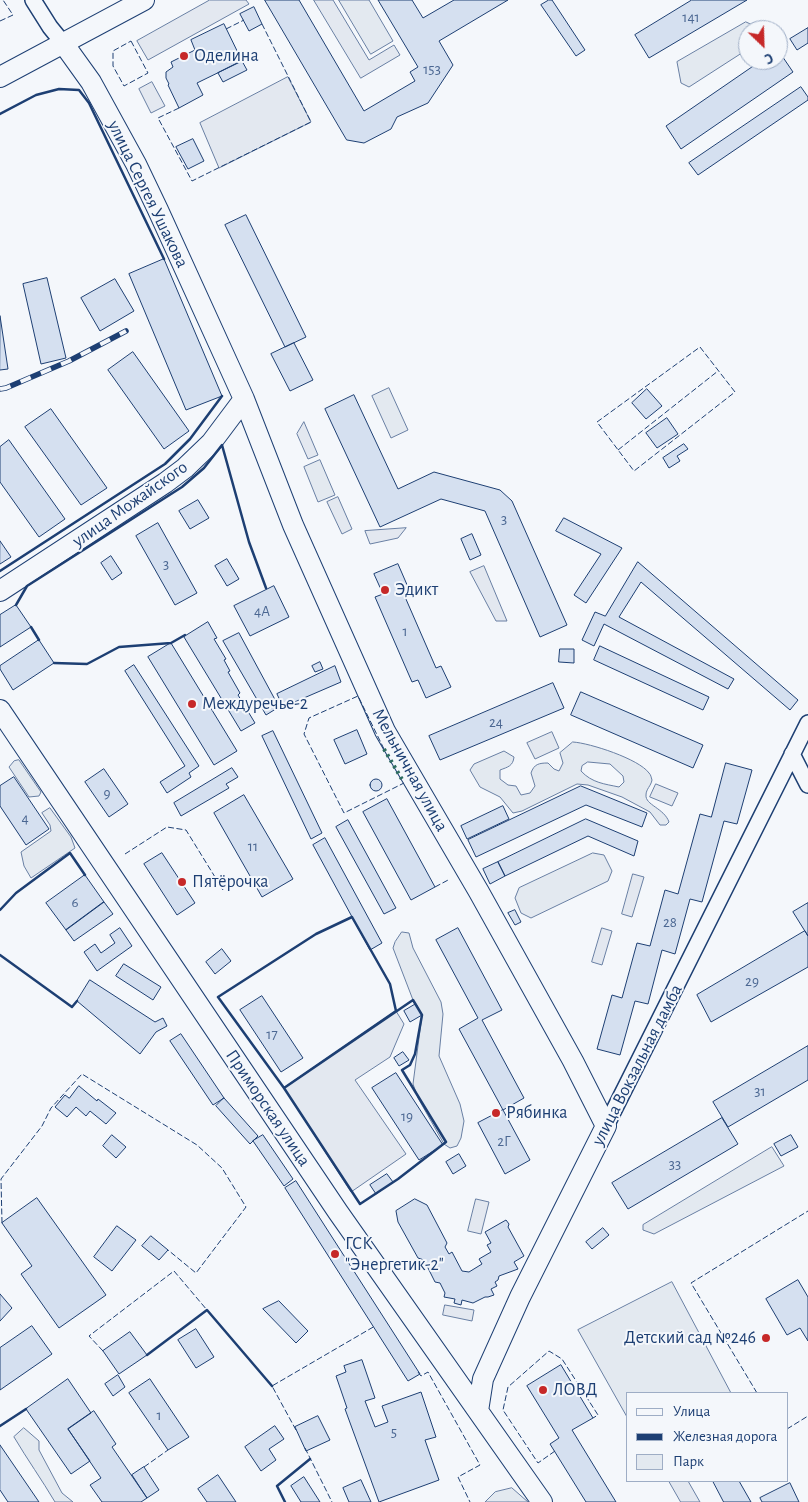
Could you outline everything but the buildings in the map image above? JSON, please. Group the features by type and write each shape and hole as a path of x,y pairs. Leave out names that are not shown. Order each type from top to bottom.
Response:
{"main road":[{"path":"0,77 144,0"},
{"name":"улица Сергея Ушакова","path":"63,43 91,82 136,164 244,399"},
{"name":"улица Можайского","path":"0,591 185,468 211,443 244,399"},
{"name":"Мельничная улица","path":"244,399 296,533 386,731 484,900 573,1061 606,1126"},
{"name":"Приморская улица","path":"0,710 338,1212 542,1502"},
{"name":"улица Вокзальная дамба","path":"478,1410 483,1379 520,1297 606,1126"}],"street":[{"name":"улица Сергея Ушакова","path":"33,0 63,43"},
{"name":"улица Вокзальная дамба","path":"606,1126 808,723"},
{"path":"792,754 808,785"}],"green space":[{"path":"339,0 369,0 393,41 371,54"},
{"path":"738,27 738,55 689,87 681,83 677,62"},
{"path":"389,388 408,430 391,438 372,396"},
{"path":"320,460 335,495 318,502 304,467"},
{"path":"573,742 602,749 635,762 651,776 652,780 646,793 646,798 667,817 669,822 666,825 660,825 650,812 622,797 588,785 577,784 522,811 513,813 500,797 480,787 470,770 474,764 504,751 514,757 508,767 500,770 500,779 508,785 516,786 521,795 530,793 535,786 531,773 537,765 548,763 559,771 563,763 560,753","holes":["588,762 610,764 623,776 624,782 619,787 594,781 581,771 582,766"]},
{"path":"19,760 41,792 39,796 29,797 9,767 14,761"},
{"path":"50,808 71,837 75,848 31,878 24,866 21,852 51,831 50,825 42,813"},
{"path":"593,853 604,855 612,871 608,881 531,918 521,913 515,898 519,888"},
{"path":"402,932 409,933 413,948 441,1002 443,1014 439,1056 460,1104 464,1121 461,1138 457,1146 450,1148 444,1144 418,1098 413,1084 422,1015 413,1000 393,948"},
{"path":"772,1147 784,1166 654,1234 643,1230 643,1225"},
{"path":"672,1282 730,1392 626,1392 626,1415 578,1330"},
{"path":"24,1428 39,1441 39,1450 62,1493 73,1502 55,1502 14,1437"},
{"path":"512,1488 528,1502 485,1502 495,1492"}],"shaded area":[{"path":"210,0 246,0 249,4 148,60 137,41"},
{"path":"314,0 333,0 369,60 394,45 400,55 361,78"},
{"path":"288,77 311,122 219,168 200,123"},
{"path":"152,82 165,106 151,113 139,89"},
{"path":"304,422 318,455 308,459 297,434"},
{"path":"338,497 352,529 342,534 327,502"},
{"path":"406,528 398,538 370,544 365,531"},
{"path":"484,566 507,621 496,621 470,572"},
{"path":"552,732 559,748 535,759 527,743"},
{"path":"656,784 678,793 672,806 650,797"},
{"path":"633,874 644,877 632,917 622,914"},
{"path":"602,928 612,931 602,965 592,962"},
{"path":"396,1011 404,1024 390,1057 355,1080 406,1154 351,1192 284,1088"},
{"path":"476,1199 489,1202 481,1234 468,1231"},
{"path":"445,1305 474,1310 472,1321 443,1315"},
{"path":"670,1482 689,1482 700,1502 681,1502"}],"railway":[{"path":"0,389 69,361 126,331"}],"hedge":[{"path":"384,749 403,781"}],"fence":[{"path":"0,21 13,15 3,0"},
{"path":"226,29 244,20"},
{"path":"179,108 158,118 192,181 311,122 262,24"},
{"path":"131,41 148,73 124,86 113,66 113,51 131,41"},
{"path":"700,347 735,392 634,471 597,422 700,347"},
{"path":"618,450 718,371"},
{"path":"384,749 358,696 309,718 304,734 344,813 404,783"},
{"path":"125,854 167,827 186,830 223,890"},
{"path":"435,887 450,879"},
{"path":"2,1223 1,1179 42,1126 51,1108 82,1074 197,1145 222,1168 246,1207 196,1273 168,1250"},
{"path":"756,1392 691,1283 808,1211"},
{"path":"103,1351 89,1336 174,1271 207,1310"},
{"path":"296,1430 272,1386 375,1326"},
{"path":"555,1451 538,1463 503,1410 508,1387 549,1351 562,1359 598,1415 593,1418"},
{"path":"418,1372 421,1376 428,1372 480,1465 458,1477 470,1502"},
{"path":"788,1428 808,1416"},
{"path":"305,1448 332,1502"},
{"path":"144,1467 168,1450"}],"wall":[{"path":"0,114 36,95 59,89 79,90 89,103 164,259"},
{"path":"0,571 165,464 190,439 222,396"},
{"path":"16,605 27,586 182,487 204,468 222,445 249,542 266,588"},
{"path":"31,627 39,640"},
{"path":"54,663 87,664 119,647 171,643 185,635"},
{"path":"0,910 16,893 70,853 85,875"},
{"path":"352,917 390,984 396,1011 284,1088 218,997 316,934 352,917"},
{"path":"0,955 72,1007 77,1001"},
{"path":"413,1000 422,1015 415,1054 410,1065 402,1070 446,1142 398,1179 360,1204 284,1088 413,1000"},
{"path":"147,1355 207,1310 272,1386"},
{"path":"0,1426 26,1409"},
{"path":"285,1502 277,1486 310,1459"}],"place":[{"name":"Оделина","path":"184,56"},
{"name":"Эдикт","path":"385,590"},
{"name":"Междуречье-2","path":"192,704"},
{"name":"Пятёрочка","path":"182,882"},
{"name":"Рябинка","path":"496,1113"},
{"name":"ГСК \"Энергетик-2\"","path":"335,1254"},
{"name":"Детский сад №246","path":"766,1338"},
{"name":"ЛОВД","path":"543,1390"}]}
